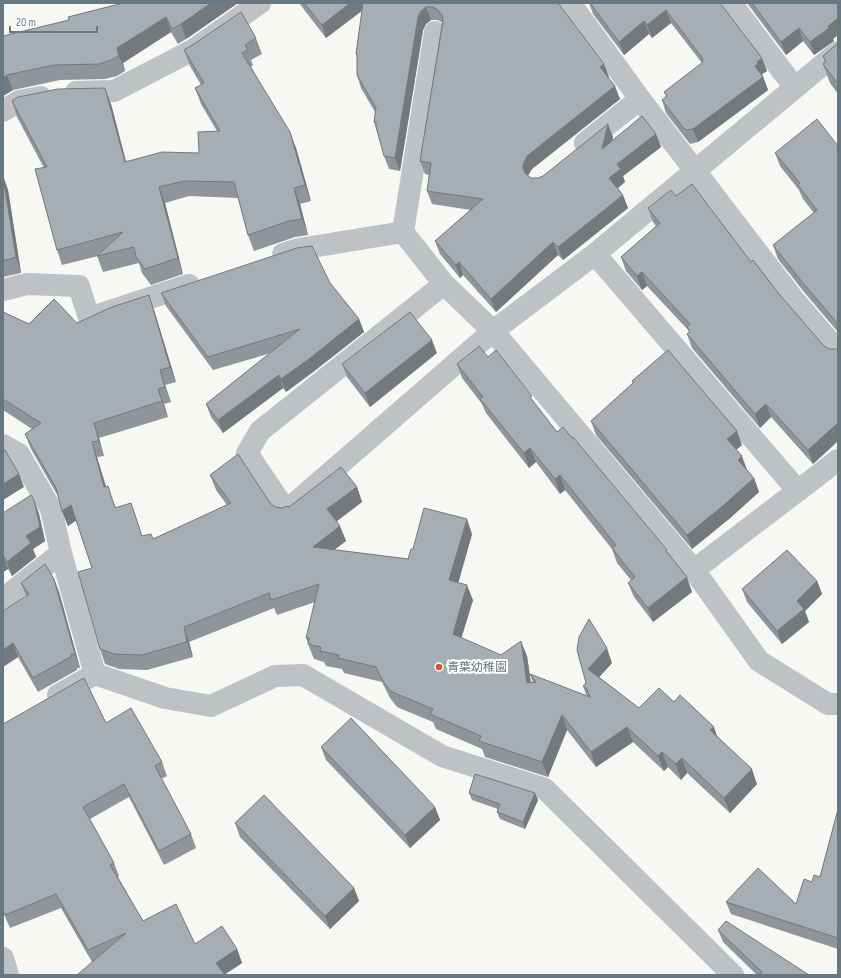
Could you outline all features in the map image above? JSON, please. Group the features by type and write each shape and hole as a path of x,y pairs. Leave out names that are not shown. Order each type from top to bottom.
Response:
{"street":[{"path":"3,111 19,101 62,92 114,91 193,50 260,3"},
{"path":"570,3 640,99 794,300 838,351"},
{"path":"731,3 795,88"},
{"path":"435,32 403,232 444,284 493,331 694,570 759,661 828,704 838,704"},
{"path":"444,284 260,431 247,453 286,511 493,331 595,254 838,52"},
{"path":"569,155 640,99"},
{"path":"261,262 299,249 403,232"},
{"path":"595,254 798,491"},
{"path":"3,290 27,284 79,286 88,318 209,279"},
{"path":"3,445 19,454 51,509 61,553 95,674"},
{"path":"694,570 838,460"},
{"path":"22,503 41,491"},
{"path":"3,599 61,553"},
{"path":"42,704 95,674 164,698 211,706 275,676 303,675 442,756 545,789 734,975"},
{"path":"3,958 8,975"}],"building":[{"path":"123,3 211,3 172,29 166,17 117,48 119,56 111,60 99,64 54,65 7,75 3,78 3,36 69,20 68,17"},
{"path":"304,3 350,3 322,25"},
{"path":"363,3 558,3 604,64 600,67 615,86 527,156 523,167 525,173 531,178 543,176 608,124 602,149 642,116 656,134 617,164 621,169 609,178 623,195 558,247 553,242 491,299 459,262 456,265 435,241 483,199 427,191 431,163 420,161 443,21 442,15 433,7 426,7 421,11 418,17 395,158 384,156 376,122 374,122 376,108 357,75 356,54"},
{"path":"590,3 720,3 762,58 755,66 763,77 693,129 685,130 662,100 667,96 664,92 703,62 703,59 666,10 647,25 644,21 619,42"},
{"path":"752,3 838,3 838,18 828,26 829,28 810,42 799,28 781,42"},
{"path":"241,12 256,38 245,45 248,50 242,53 290,132 305,185 294,188 302,219 289,221 248,235 234,182 184,181 159,187 178,258 145,269 136,257 134,247 97,256 123,232 57,250 35,169 47,167 12,101 18,97 58,89 105,88 125,162 162,152 199,153 198,132 220,131 195,88 204,83 184,50"},
{"path":"838,43 838,84 823,64 826,62 823,56"},
{"path":"817,119 838,146 838,324 773,245 817,210 798,185 800,183 775,153"},
{"path":"3,177 16,257 3,261"},
{"path":"692,184 751,262 753,260 779,294 824,346 829,349 838,348 838,423 808,450 766,404 755,414 687,334 690,331 687,327 690,324 642,272 637,276 621,257 660,223 648,208 671,190 676,196"},
{"path":"312,246 330,283 359,319 309,359 281,379 279,375 218,420 206,404 300,329 208,357 161,293 297,248"},
{"path":"149,295 170,367 160,370 165,387 158,389 162,401 94,423 99,441 92,442 104,487 108,486 115,508 131,503 142,536 151,534 153,539 231,503 210,475 238,454 270,503 275,507 282,508 289,507 341,467 357,487 327,509 340,526 313,547 408,559 411,549 413,549 424,508 467,519 449,580 467,585 453,634 501,655 521,641 527,683 536,682 530,674 590,697 587,689 583,686 586,683 577,650 579,637 589,619 607,648 588,669 639,708 659,688 674,702 680,695 714,727 710,730 752,769 724,798 682,758 676,764 662,752 658,756 627,727 591,752 562,715 542,762 479,741 481,736 430,714 433,709 392,692 384,683 376,667 338,658 339,655 320,651 321,647 308,644 309,638 306,638 319,584 271,600 269,593 184,627 187,642 142,655 114,654 100,649 78,572 92,568 71,505 62,511 56,488 25,434 41,423 3,399 3,312 29,324 54,299 77,323 112,307"},
{"path":"410,312 432,340 365,393 342,364"},
{"path":"479,346 488,357 496,350 532,396 530,397 557,432 563,427 572,438 573,437 667,550 666,551 687,577 648,608 628,583 635,577 612,548 616,545 560,475 555,479 530,448 524,453 480,399 483,397 457,364"},
{"path":"668,350 737,431 727,439 742,456 738,460 754,478 687,535 591,421 634,382 632,381"},
{"path":"5,450 19,474 3,484 3,451"},
{"path":"31,495 34,500 40,527 26,536 31,543 7,562 3,555 3,513"},
{"path":"787,550 817,581 797,601 804,609 777,631 742,589"},
{"path":"45,564 54,579 75,654 71,654 72,656 33,678 13,643 3,650 3,611 29,594 21,583"},
{"path":"84,678 106,723 131,708 162,762 155,766 191,834 159,851 124,784 83,807 114,863 110,865 143,921 176,904 195,944 222,926 237,949 216,963 225,975 77,975 126,933 88,950 56,894 5,915 3,911 3,724"},
{"path":"351,718 435,807 405,835 321,747"},
{"path":"475,774 535,793 523,822 497,812 500,804 469,793"},
{"path":"264,795 354,888 325,916 235,823"},
{"path":"838,809 838,938 726,902 758,868 796,904 804,879 812,882 814,875 820,877"},
{"path":"726,921 809,975 760,975 762,972 718,930"}],"place":[{"name":"青葉幼稚園","path":"439,667"}]}
